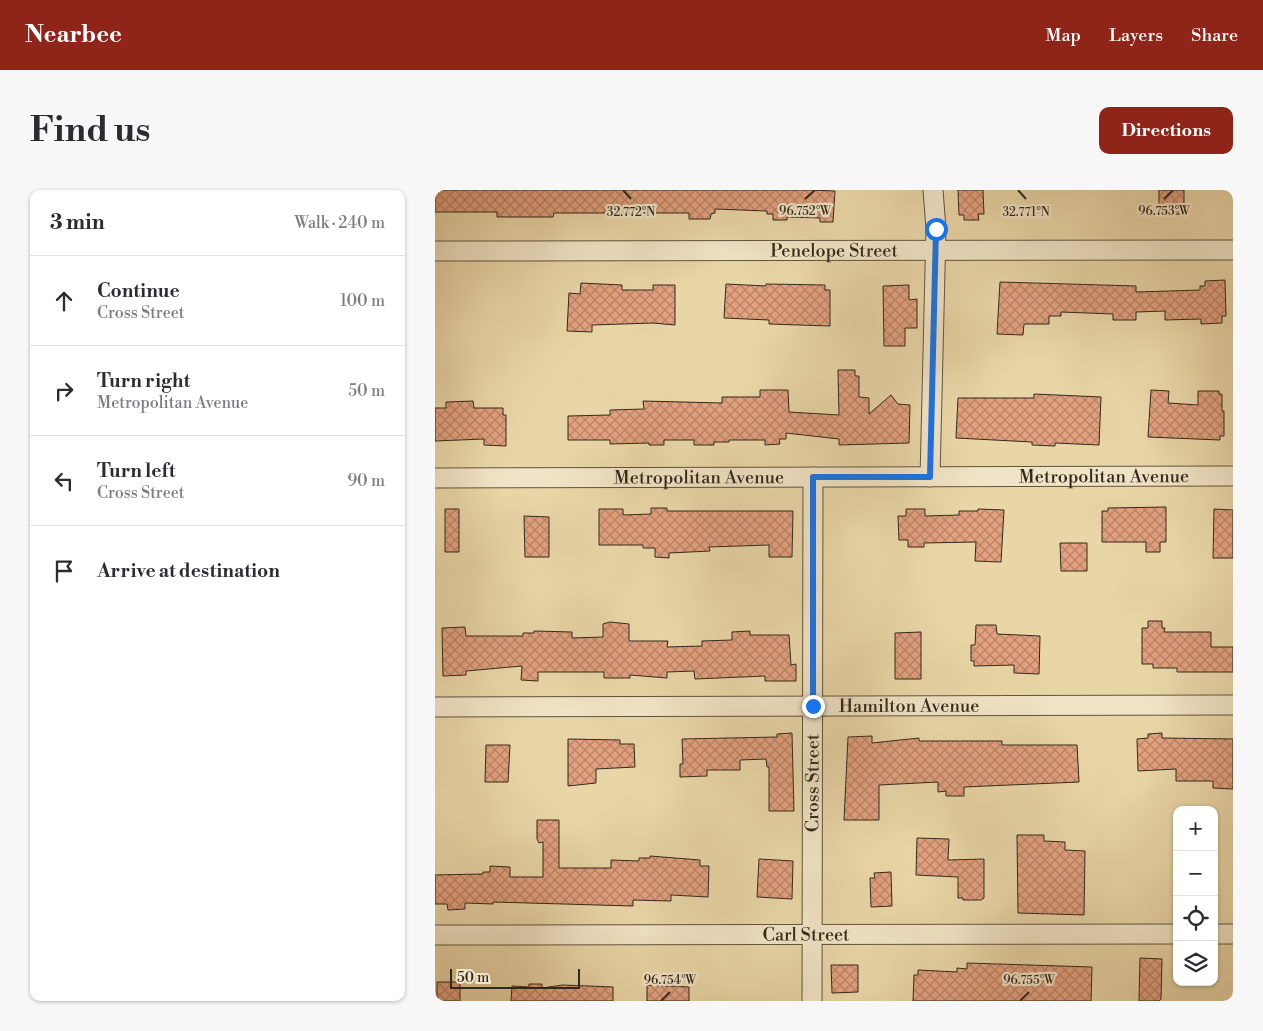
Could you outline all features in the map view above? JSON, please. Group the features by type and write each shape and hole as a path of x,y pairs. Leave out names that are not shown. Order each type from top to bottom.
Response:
{"street":[{"path":"930,477 936,229 933,190"},
{"name":"Penelope Street","path":"435,251 1233,250"},
{"name":"Metropolitan Avenue","path":"435,478 1233,476"},
{"name":"Cross Street","path":"811,1001 813,477"},
{"name":"Hamilton Avenue","path":"435,707 1233,705"},
{"name":"Carl Street","path":"435,935 1173,934"},
{"path":"1218,934 1233,934"}],"building":[{"path":"435,190 835,191 833,222 820,222 820,218 787,217 787,220 773,220 773,214 767,214 767,211 715,209 715,213 711,214 710,219 689,219 689,213 554,213 553,217 497,217 497,212 435,212"},
{"path":"958,190 983,190 984,214 978,214 979,220 964,220 964,215 959,215"},
{"path":"1159,190 1184,190 1184,214 1159,214"},
{"path":"1225,280 1226,316 1222,316 1222,323 1201,324 1201,319 1165,320 1165,311 1136,312 1136,320 1113,320 1113,314 1061,312 1061,316 1049,316 1049,324 1024,324 1023,335 997,334 1000,282 1136,286 1136,292 1200,290 1200,286 1205,286 1205,281"},
{"path":"581,283 622,285 622,290 653,290 653,285 675,285 675,325 653,323 592,325 592,332 567,331 569,293 580,294"},
{"path":"726,284 766,286 766,284 825,285 825,290 830,290 830,326 769,324 769,320 724,318"},
{"path":"909,285 909,300 917,299 917,328 905,328 905,346 884,346 883,286"},
{"path":"838,370 855,370 855,376 859,376 859,397 869,398 869,414 891,395 898,404 910,405 909,443 839,445 839,439 786,433 786,439 779,439 780,444 765,445 765,440 729,440 729,442 714,442 714,445 694,445 694,440 664,440 664,445 649,445 649,443 610,444 610,440 568,440 568,416 610,415 610,410 644,409 643,401 722,403 722,397 760,397 760,390 788,390 789,412 839,415"},
{"path":"1151,390 1169,391 1168,403 1198,405 1198,391 1219,391 1219,394 1222,394 1222,411 1224,411 1224,436 1220,436 1220,440 1148,437"},
{"path":"1034,394 1101,397 1099,445 1055,443 1055,446 1032,445 1032,442 956,438 958,398 1034,398"},
{"path":"473,401 474,408 503,408 503,415 506,415 506,446 484,445 484,439 435,441 435,408 446,408 446,402"},
{"path":"1166,507 1166,542 1160,542 1160,552 1146,552 1146,542 1102,542 1102,511 1108,511 1108,508"},
{"path":"651,508 667,508 667,511 793,511 792,557 769,557 769,545 709,547 710,551 669,553 669,558 655,557 655,548 643,548 643,545 599,545 599,509 623,509 623,515 651,514"},
{"path":"445,509 459,509 459,552 445,552"},
{"path":"906,509 925,509 925,516 959,515 959,511 978,511 978,509 1004,510 1001,562 975,561 976,542 924,543 924,547 908,547 908,540 899,540 898,516 906,516"},
{"path":"1214,509 1233,510 1233,558 1213,558"},
{"path":"524,516 549,517 549,557 525,557"},
{"path":"1060,543 1087,543 1087,571 1061,571"},
{"path":"1148,621 1162,621 1162,628 1165,628 1164,632 1211,632 1211,647 1233,647 1233,672 1177,672 1177,668 1153,668 1153,664 1142,664 1142,628 1148,628"},
{"path":"610,622 629,624 629,641 668,641 667,647 702,646 702,641 732,640 732,632 750,631 750,635 789,635 791,665 796,664 796,681 765,681 765,676 695,679 694,671 667,672 667,678 630,675 630,678 604,678 604,672 538,672 538,681 521,680 522,666 466,671 466,675 443,676 442,628 465,627 466,636 523,636 523,633 534,633 534,631 572,632 572,638 603,637 603,624"},
{"path":"976,625 996,625 997,634 1040,636 1039,674 1014,673 1014,665 974,666 974,661 971,661 971,645 975,645"},
{"path":"921,632 921,679 895,679 895,633"},
{"path":"792,733 794,811 769,811 769,767 767,767 766,759 740,760 740,770 707,770 707,776 680,777 680,764 683,764 682,739 777,737 777,734"},
{"path":"1162,733 1162,738 1233,739 1233,789 1213,788 1213,781 1176,781 1176,769 1138,771 1137,739 1148,738 1148,734"},
{"path":"872,736 872,743 919,738 919,741 1002,741 1002,745 1077,745 1079,782 964,787 964,796 946,796 946,791 938,792 938,782 879,785 879,820 844,820 848,737"},
{"path":"568,739 620,740 620,744 634,744 635,767 596,769 596,783 568,786"},
{"path":"486,745 510,745 508,782 485,782"},
{"path":"537,820 559,820 559,868 611,868 611,860 639,861 639,858 650,858 650,856 700,860 700,866 709,866 708,897 671,895 671,901 633,900 633,906 493,902 493,904 465,903 465,909 448,910 447,904 435,904 435,875 483,874 483,872 490,872 490,866 510,867 510,877 543,877 543,842 539,843 537,839"},
{"path":"1017,835 1044,835 1044,841 1065,842 1065,850 1085,851 1084,915 1018,913"},
{"path":"917,838 949,839 948,860 984,859 984,898 981,900 963,900 963,898 958,898 958,877 916,875"},
{"path":"759,859 793,861 792,899 757,897"},
{"path":"891,872 892,906 871,907 870,878 875,878 874,873"},
{"path":"1140,958 1162,959 1161,999 1159,1001 1139,1001"},
{"path":"967,963 1092,967 1091,1001 913,1001 914,975 918,975 918,970 957,972 957,968 967,969"},
{"path":"831,965 858,965 858,992 832,993"},
{"path":"437,982 460,982 460,1001 437,1001"},
{"path":"529,984 542,984 542,988 563,985 613,987 613,1001 511,1001 512,986 529,987"},
{"path":"647,985 689,987 689,1001 647,1001"}],"route":[{"path":"813,706 813,477 930,477 936,229"}]}
